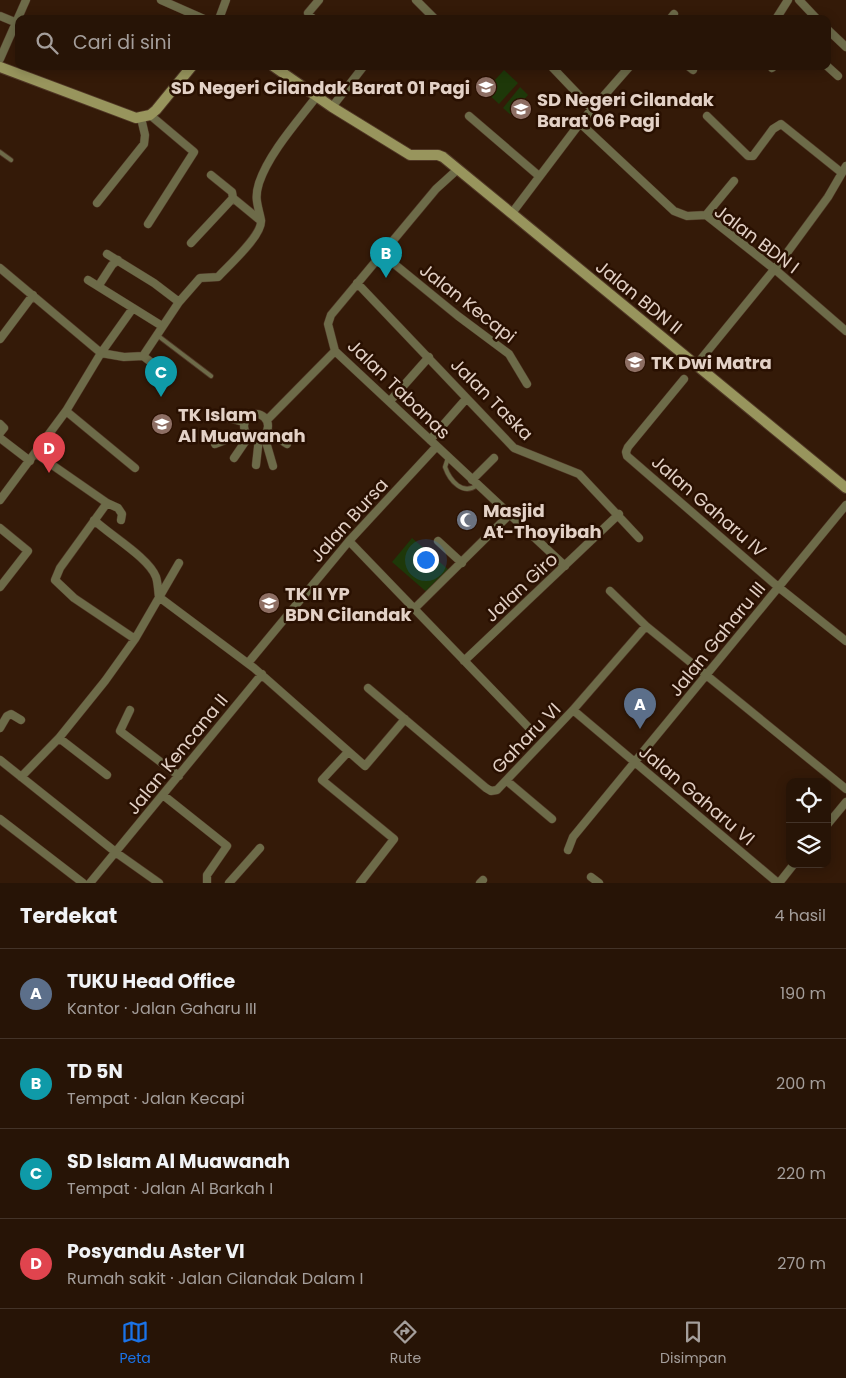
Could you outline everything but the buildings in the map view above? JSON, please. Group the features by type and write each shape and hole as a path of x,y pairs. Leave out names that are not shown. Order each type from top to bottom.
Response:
{"street":[{"path":"20,15 26,0"},
{"path":"161,0 195,15"},
{"path":"220,15 226,0"},
{"path":"310,15 308,13 319,0"},
{"path":"416,0 431,15"},
{"path":"779,15 788,0"},
{"path":"799,0 814,15"},
{"path":"0,16 15,22"},
{"path":"0,59 15,27"},
{"path":"831,33 846,48"},
{"path":"0,67 129,116 146,116 194,152 148,224"},
{"path":"97,203 144,144 146,116 188,70"},
{"name":"Jalan BDN II","path":"279,70 332,107 410,155 441,155 846,488"},
{"path":"332,107 361,70"},
{"path":"555,70 592,109"},
{"path":"512,213 580,123 626,70"},
{"path":"831,70 838,76"},
{"path":"142,356 179,302 200,278 218,277 258,233 261,221 256,204 259,182 274,156 317,96"},
{"path":"469,116 539,176"},
{"path":"696,364 774,269 828,198 844,170 781,124 773,130 753,156 748,156 707,116"},
{"name":"Jalan BDN I","path":"580,123 674,211 687,216 706,215 774,269 846,331"},
{"name":"Jalan Tabanas","path":"458,169 436,189 328,320 335,351 565,566"},
{"path":"211,175 231,191 233,198 261,221"},
{"path":"706,215 734,181"},
{"path":"191,244 233,198"},
{"path":"107,254 179,302"},
{"name":"Jalan Kecapi","path":"382,254 458,316 509,354 527,384"},
{"path":"101,282 112,265 118,260"},
{"path":"0,268 101,353 124,357 142,356 164,372"},
{"path":"88,280 162,326"},
{"name":"Jalan Taska","path":"357,284 429,357 466,399 514,448 560,468 575,472 619,514 639,538"},
{"path":"0,339 33,295"},
{"path":"0,500 66,411 101,353 133,308"},
{"path":"256,465 267,420 335,351"},
{"path":"390,401 429,357"},
{"name":"Jalan Gaharu IV","path":"684,379 628,446 626,454 694,516 846,641"},
{"path":"430,440 466,399"},
{"path":"66,411 135,468"},
{"path":"245,422 253,415 263,416 267,420"},
{"path":"228,418 245,422"},
{"path":"234,458 248,434 245,422"},
{"path":"0,424 4,428 0,434"},
{"path":"216,444 248,434 264,435 287,444"},
{"path":"264,435 273,466"},
{"path":"0,438 30,461"},
{"name":"Jalan Bursa","path":"248,662 349,541 436,447"},
{"path":"35,453 106,503 120,510 122,514 121,520"},
{"path":"475,483 494,458"},
{"path":"106,503 60,568 56,580 74,598 135,639"},
{"name":"Jalan Gaharu III","path":"568,850 573,837 846,506"},
{"name":"Jalan Giro","path":"464,661 619,514"},
{"path":"414,609 510,516"},
{"path":"94,520 109,534 145,560 156,576 158,597 248,662 348,752 367,766 406,719"},
{"path":"0,528 28,551 0,587"},
{"path":"349,541 534,732"},
{"path":"438,541 462,563"},
{"path":"22,778 59,738 105,681 135,639 179,563"},
{"path":"610,592 646,626 708,674 846,789"},
{"name":"Gaharu VI","path":"368,688 486,788 491,791 496,790 507,781 573,710 646,626"},
{"name":"Jalan Kencana II","path":"90,883 262,674"},
{"path":"130,710 120,730 179,776"},
{"name":"Jalan Gaharu VI","path":"573,710 778,883"},
{"path":"0,728 7,716 12,714 21,720"},
{"path":"59,738 107,775"},
{"path":"348,752 322,780 393,838 360,883"},
{"path":"0,760 116,853 159,883"},
{"path":"507,781 552,819"},
{"path":"163,795 227,846 207,875 207,883"},
{"path":"829,823 846,802"},
{"path":"0,819 83,883"},
{"path":"229,883 260,848"},
{"path":"778,883 791,868"},
{"path":"591,877 599,883"}],"lane":[{"path":"0,152 11,160"},
{"path":"156,334 211,376"},
{"path":"448,458 445,467 454,483 464,489 471,489 475,483"}],"green space":[{"path":"504,70 518,83 499,104 485,91"},
{"path":"520,87 528,95 511,115 503,108"},
{"path":"412,538 450,571 430,595 392,562"}],"place":[{"name":"SD Negeri Cilandak Barat 01 Pagi","path":"486,87"},
{"name":"SD Negeri Cilandak Barat 06 Pagi","path":"521,109"},
{"name":"TD 5N","path":"386,278"},
{"name":"TK Dwi Matra","path":"635,362"},
{"name":"SD Islam Al Muawanah","path":"161,397"},
{"name":"TK Islam Al Muawanah","path":"162,424"},
{"name":"Posyandu Aster VI","path":"49,473"},
{"name":"Masjid At-Thoyibah","path":"467,520"},
{"name":"TK II YP BDN Cilandak","path":"269,603"},
{"name":"TUKU Head Office","path":"640,729"}]}
